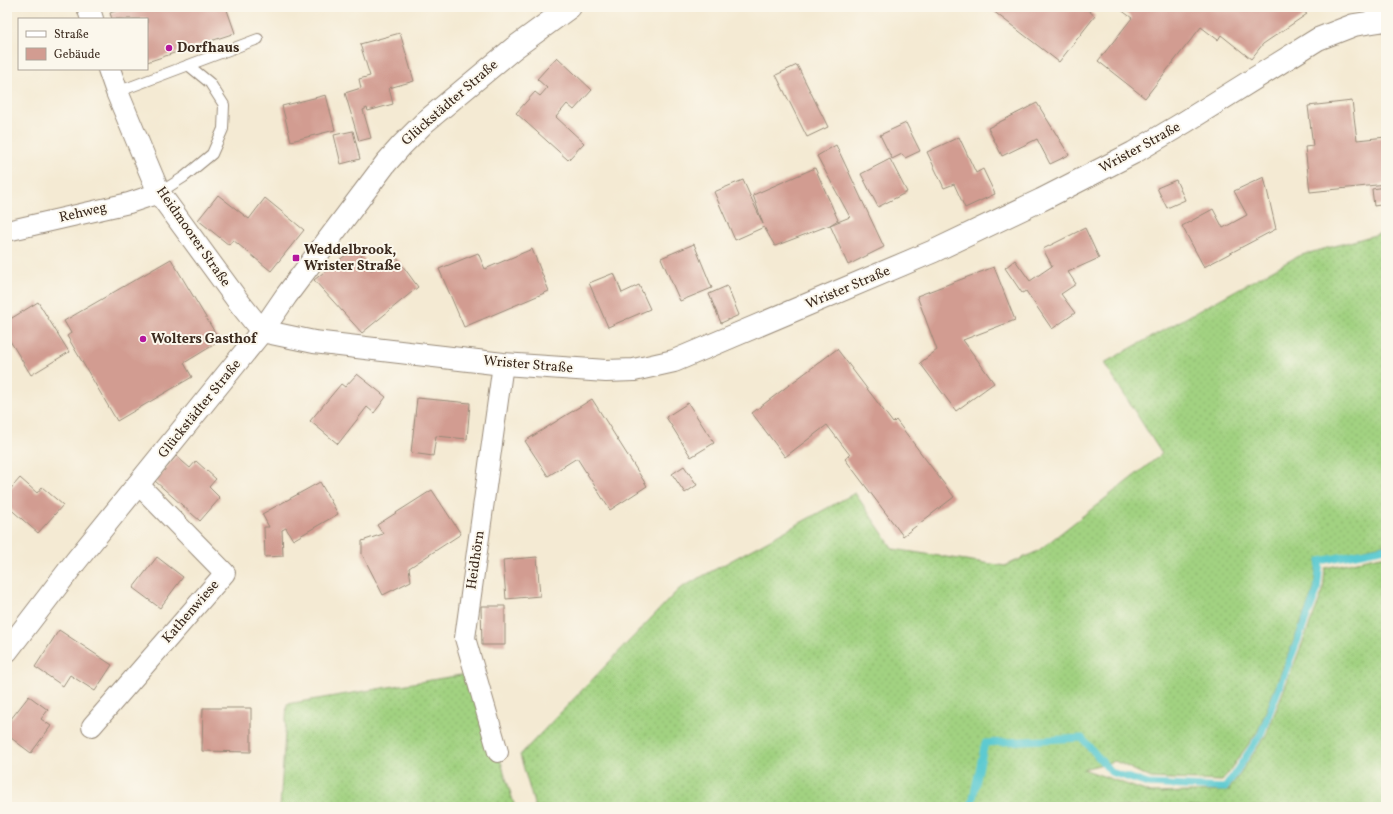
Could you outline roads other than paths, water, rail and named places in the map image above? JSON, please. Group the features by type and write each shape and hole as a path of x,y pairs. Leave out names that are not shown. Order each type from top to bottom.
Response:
{"street":[{"path":"88,7 92,18"},
{"name":"Glückstädter Straße","path":"7,651 72,567 262,331 286,296 386,163 425,122 514,48 570,7"},
{"name":"Wrister Straße","path":"262,331 314,342 503,364 606,371 634,370 674,360 934,251 991,224 1133,153 1318,39 1354,25 1386,20"},
{"name":"Heidmoorer Straße","path":"109,70 159,193 241,305 262,331"},
{"name":"Rehweg","path":"7,231 129,203 159,193"},
{"name":"Heidhörn","path":"498,752 465,638 503,364"},
{"name":"Kathenwiese","path":"92,726 225,573 139,485"}],"lane":[{"path":"117,92 258,39"},
{"path":"159,193 184,177 212,154 223,129 224,105 210,82 188,65"}],"waterway":[{"path":"971,807 985,743 1082,738 1111,772 1148,784 1225,788 1261,734 1317,591 1320,561 1386,548"}],"place":[{"name":"Dorfhaus","path":"169,48"},
{"name":"Weddelbrook, Wrister Straße","path":"296,258"},
{"name":"Wolters Gasthof","path":"143,339"}]}
